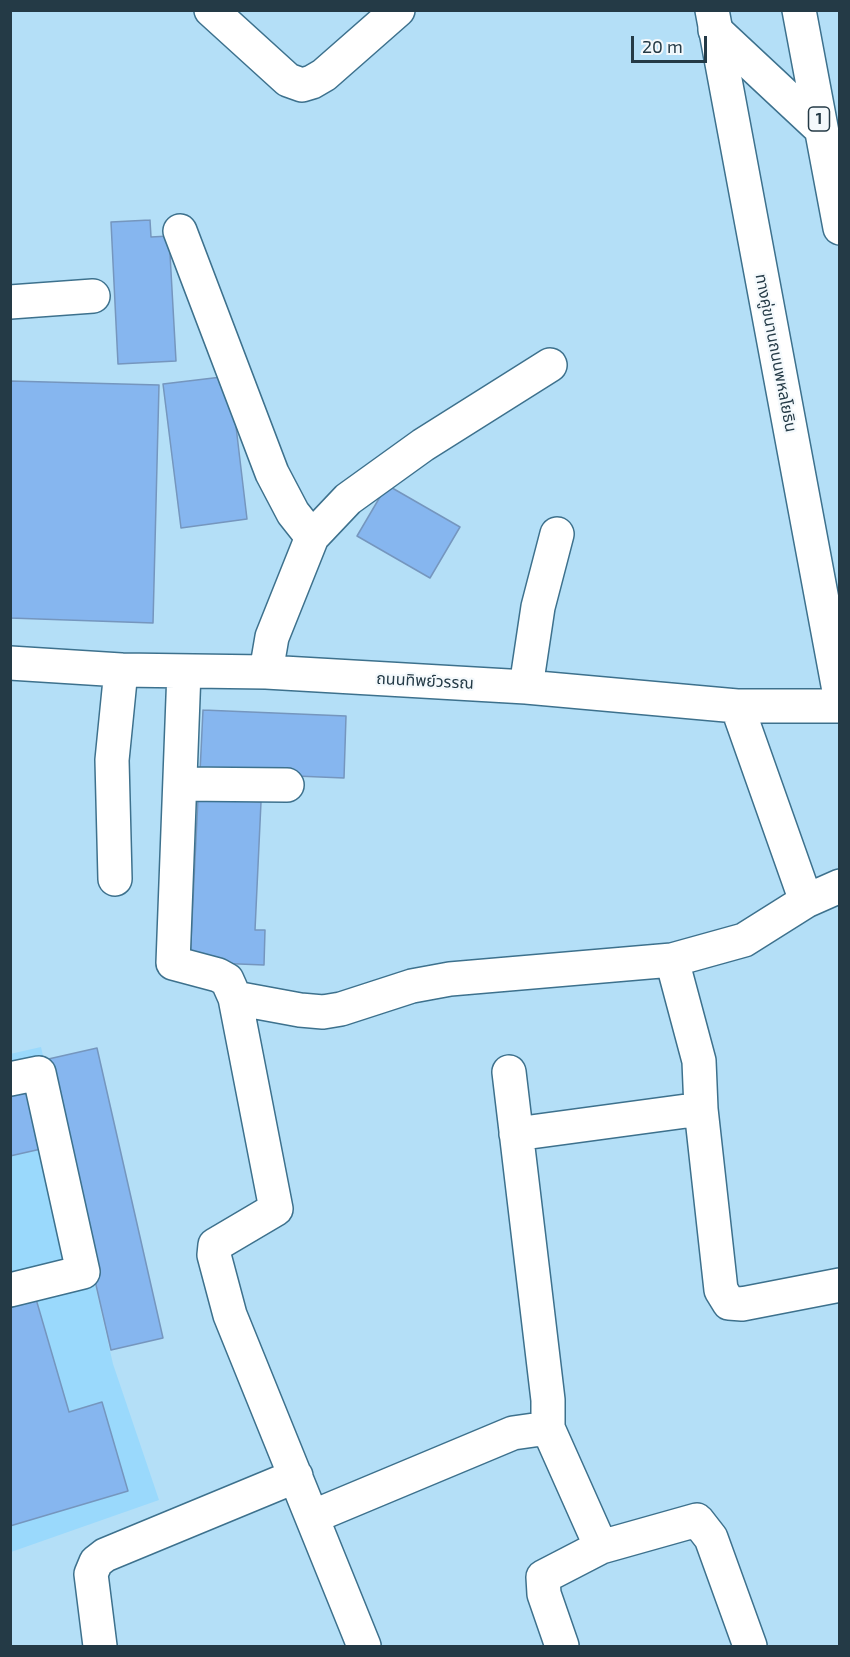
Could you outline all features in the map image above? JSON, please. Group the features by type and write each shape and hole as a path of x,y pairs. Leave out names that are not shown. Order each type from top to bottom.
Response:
{"main road":[{"path":"211,10 288,80 302,85 324,75 398,10"},
{"name":"1","path":"799,10 840,228"},
{"path":"713,20 821,129"},
{"name":"ทางคู่ขนานถนนพหลโยธิน","path":"713,20 840,696"},
{"path":"180,231 272,473 293,513 312,537"},
{"path":"10,302 93,296"},
{"path":"266,672 273,637 312,537 348,499 423,445 550,365"},
{"path":"526,687 538,607 557,534"},
{"name":"ถนนทิพย์วรรณ","path":"10,663 121,670 266,672 526,687 738,706 840,706"},
{"path":"115,879 112,760 121,670"},
{"path":"184,671 173,963 218,975 227,980 235,998 276,1209 215,1245 214,1256 230,1315 364,1647"},
{"path":"738,706 806,901"},
{"path":"180,784 287,785"},
{"path":"235,998 323,1012 341,1009 412,986 450,979 672,960 744,940 806,901 840,886"},
{"path":"672,960 699,1061 701,1109 721,1290 729,1303 742,1304 840,1285"},
{"path":"509,1072 548,1400 548,1428 601,1547"},
{"path":"10,1079 39,1073 83,1272 10,1290"},
{"path":"516,1134 701,1109"},
{"path":"312,1517 513,1433 548,1428"},
{"path":"100,1647 91,1574 96,1562 105,1555 296,1476"},
{"path":"562,1647 544,1594 543,1578 601,1547 698,1520 711,1538 750,1647"}],"shaded area":[{"path":"41,1047 113,1364 159,1500 11,1552 10,1054"}],"building":[{"path":"150,220 151,237 169,236 176,361 118,364 111,222"},
{"path":"230,376 247,519 181,528 163,384"},
{"path":"10,381 159,385 153,623 10,618"},
{"path":"387,485 460,527 430,578 357,536"},
{"path":"203,710 346,716 344,778 200,772"},
{"path":"198,798 261,802 255,930 265,930 264,965 190,962"},
{"path":"97,1048 163,1338 111,1350 44,1060"},
{"path":"28,1091 41,1149 10,1156 10,1095"},
{"path":"36,1299 69,1412 102,1402 128,1491 10,1526 10,1306"}]}
